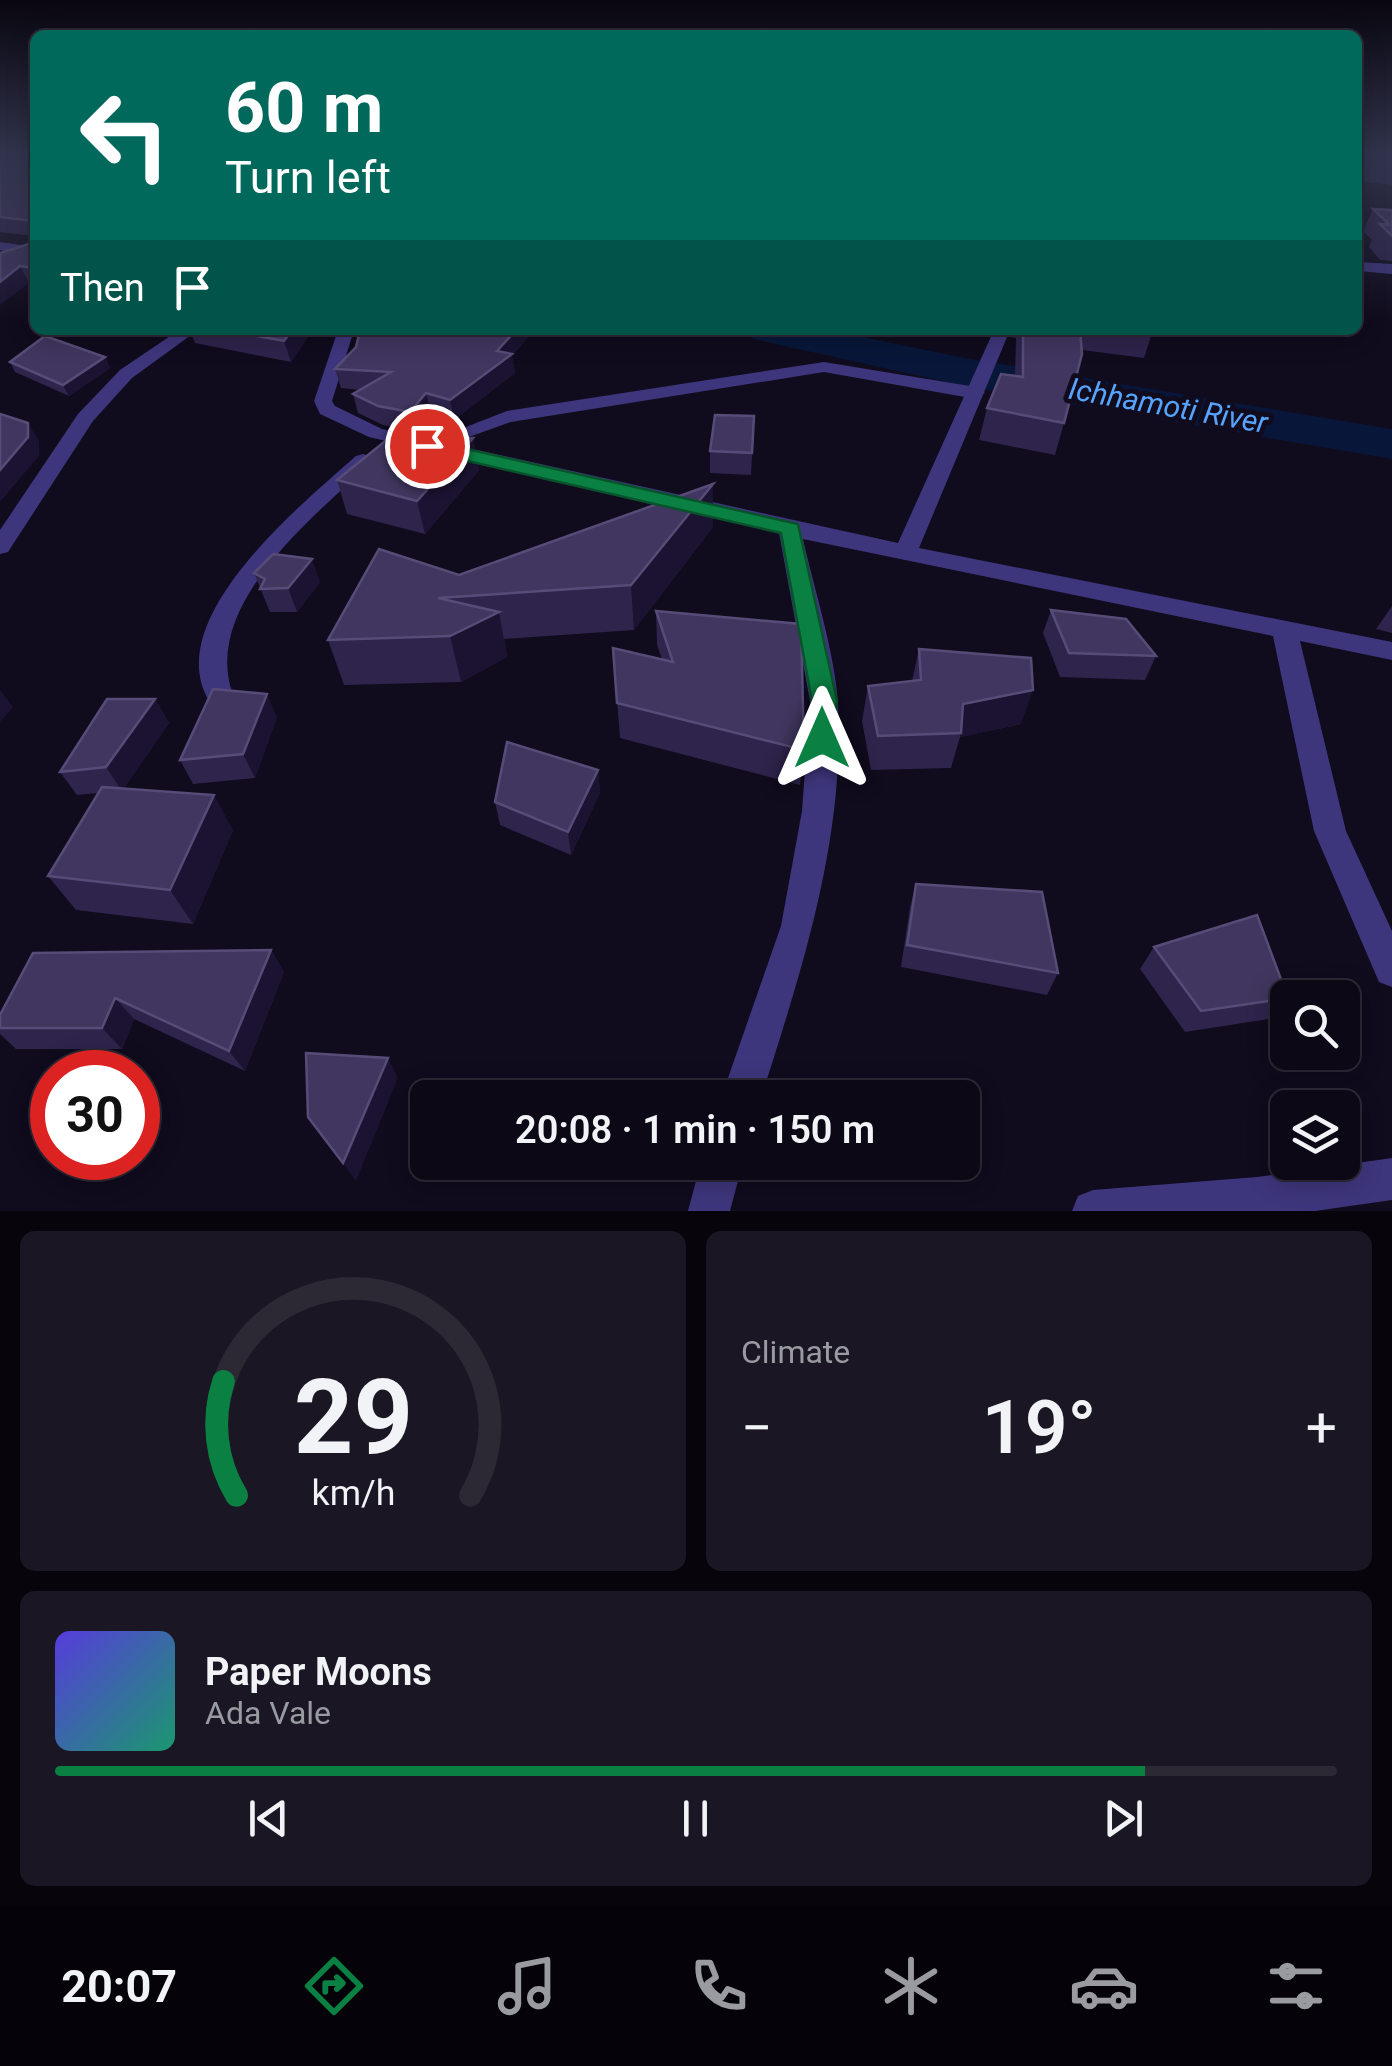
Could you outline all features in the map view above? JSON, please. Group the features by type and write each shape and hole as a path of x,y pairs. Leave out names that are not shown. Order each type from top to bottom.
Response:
{"street":[{"path":"4,248 30,250"},
{"path":"1362,267 1392,269"},
{"path":"0,547 85,418 126,374 183,335"},
{"path":"344,335 323,401 328,410 389,436 790,529 1392,652"},
{"path":"906,551 999,335"},
{"path":"427,446 507,417 824,367 976,392"},
{"path":"218,692 210,665 245,585 307,513 389,436"},
{"path":"746,1080 798,926 818,811 824,701 790,529"},
{"path":"1284,629 1330,831 1392,970"},
{"path":"1094,1211 1258,1198 1392,1179"},
{"path":"709,1211 717,1180"}],"building":[{"path":"0,211 30,211 30,220 0,217"},
{"path":"1375,211 1392,211 1392,236 1380,224 1390,225"},
{"path":"30,244 30,267 20,266 0,282 0,253"},
{"path":"251,335 288,335 284,341"},
{"path":"359,335 511,335 497,351 512,354 450,400 426,393 410,412 378,406 353,394 391,372 335,369 356,347"},
{"path":"1023,335 1080,335 1082,354 1064,423 987,408 1001,374 1023,377"},
{"path":"45,336 105,357 63,385 10,362"},
{"path":"0,414 28,423 28,437 0,470"},
{"path":"715,415 754,416 752,453 710,451"},
{"path":"389,438 473,438 417,501 337,480"},
{"path":"713,484 631,585 438,598 499,612 450,636 328,640 379,549 459,575"},
{"path":"273,554 312,559 288,588 260,589 265,579 254,573"},
{"path":"1051,610 1126,619 1156,656 1069,653"},
{"path":"656,611 801,624 804,750 617,703 613,648 673,662"},
{"path":"919,649 1031,658 1033,690 963,704 961,733 878,736 868,686 921,680"},
{"path":"213,689 267,694 243,754 180,760"},
{"path":"107,699 155,699 106,767 60,772"},
{"path":"507,742 598,770 568,832 495,802"},
{"path":"102,787 214,795 170,890 48,876"},
{"path":"916,884 1042,892 1058,973 907,945"},
{"path":"1257,915 1281,980 1270,980 1270,1001 1201,1011 1154,947"},
{"path":"271,950 229,1051 115,998 102,1028 0,1028 0,1015 33,953"},
{"path":"306,1053 388,1058 343,1163 308,1117"}],"waterway":[{"name":"Ichhamoti River","path":"791,335 965,372 1392,444"}],"route":[{"path":"427,446 790,529 824,701 822,738"}]}
